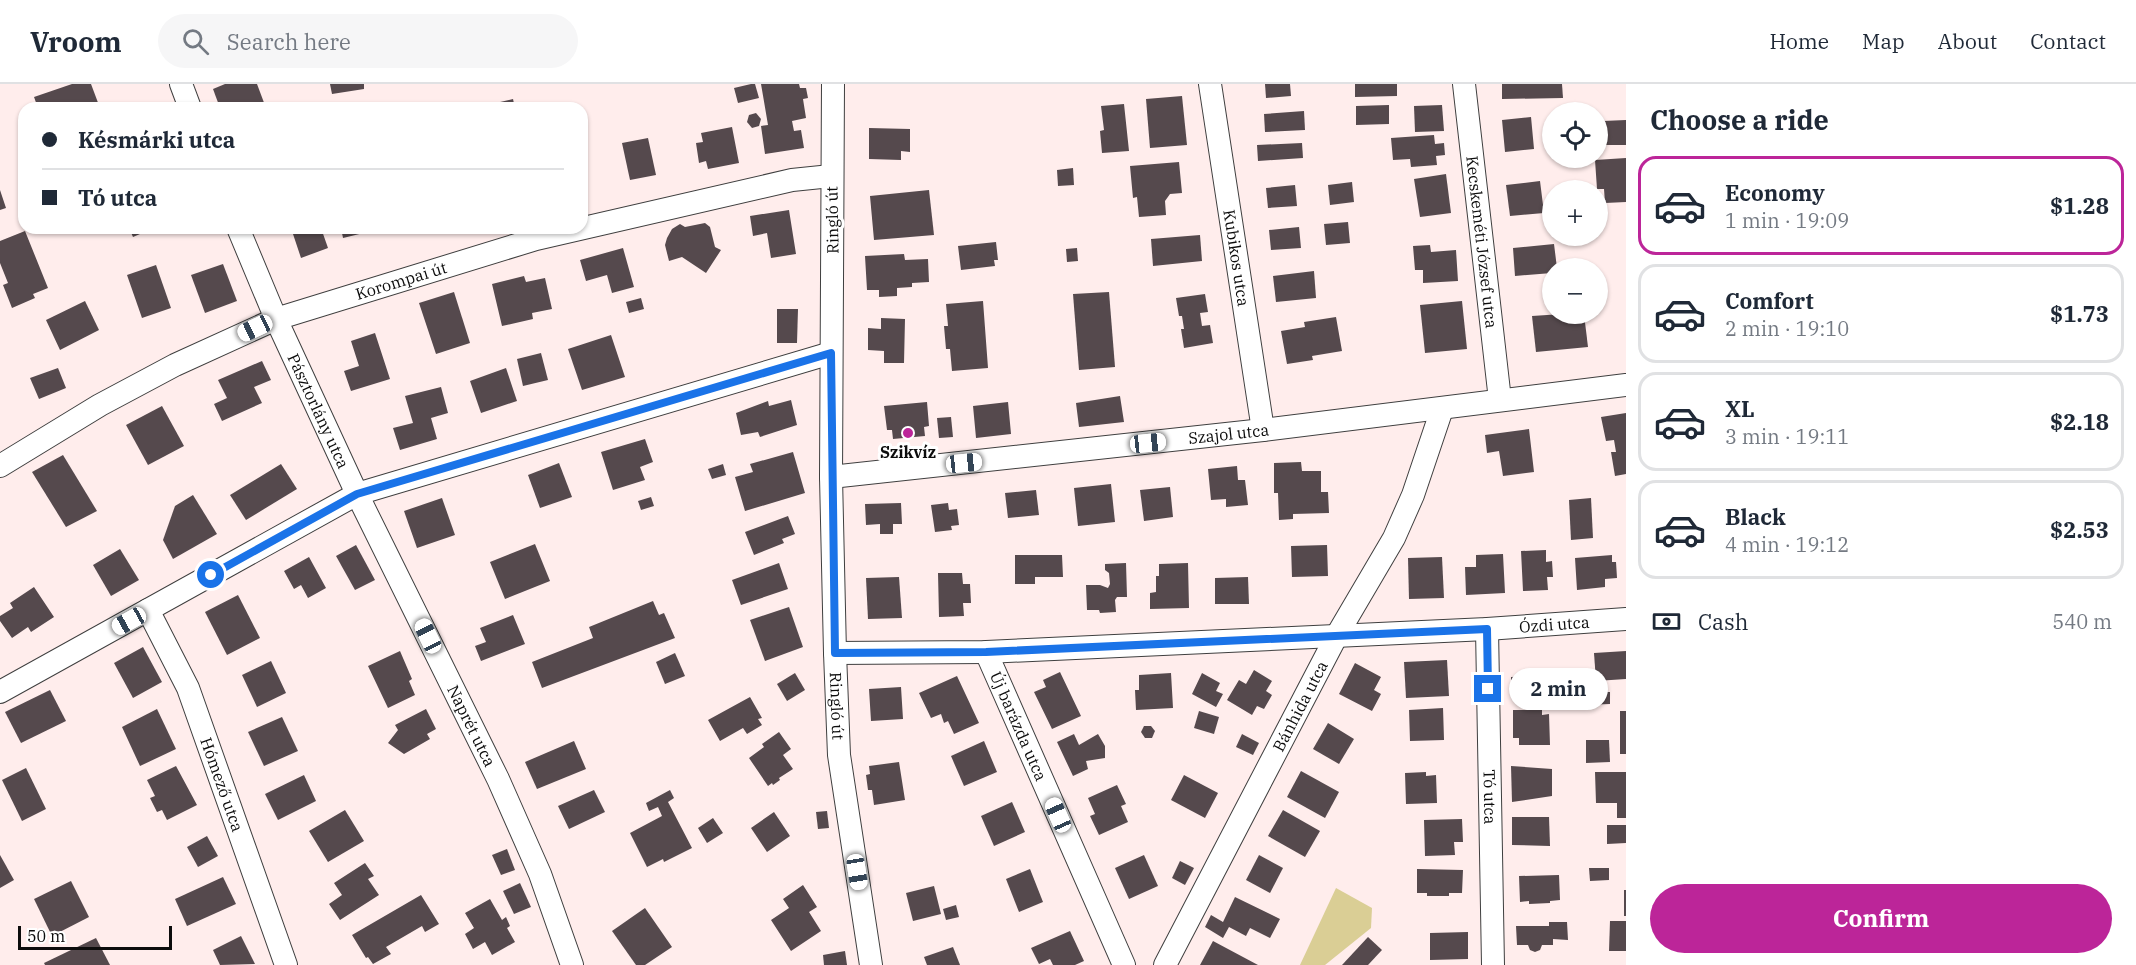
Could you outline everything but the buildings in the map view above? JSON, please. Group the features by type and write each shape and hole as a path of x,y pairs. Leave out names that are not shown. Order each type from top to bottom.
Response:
{"street":[{"path":"181,84 188,102"},
{"name":"Ringló út","path":"832,84 831,477 839,755 871,965"},
{"name":"Kubikos utca","path":"1210,84 1263,430"},
{"name":"Kecskeméti József utca","path":"1464,84 1500,400"},
{"name":"Korompai út","path":"588,228 792,180 831,176"},
{"name":"Pásztorlány utca","path":"241,234 276,319 357,494"},
{"name":"Korompai út","path":"0,466 100,405 175,365 276,319 562,234"},
{"path":"0,692 357,494 831,353"},
{"name":"Szajol utca","path":"831,477 1263,430 1626,385"},
{"name":"Bánhida utca","path":"1165,965 1337,635 1394,538 1413,495 1442,409"},
{"name":"Naprét utca","path":"357,494 498,778 540,874 572,965"},
{"name":"Hómező utca","path":"148,610 188,688 286,965"},
{"name":"Ózdi utca","path":"835,653 986,652 1487,629 1626,620"},
{"name":"Tó utca","path":"1487,629 1493,965"},
{"name":"Új barázda utca","path":"986,652 1124,965"}],"shaded area":[{"path":"1336,888 1372,908 1371,928 1325,965 1300,965"}],"place":[{"name":"Szikvíz","path":"908,433"}],"route":[{"path":"211,575 357,494 831,353 835,653 986,652 1487,629 1488,689"}]}
